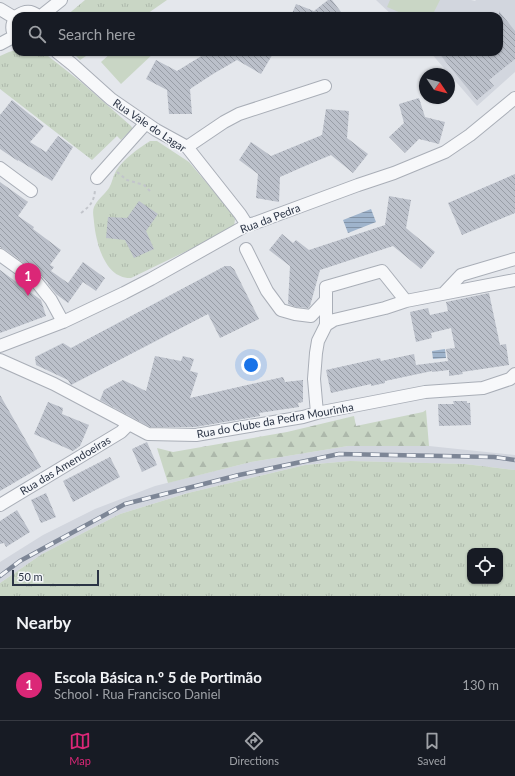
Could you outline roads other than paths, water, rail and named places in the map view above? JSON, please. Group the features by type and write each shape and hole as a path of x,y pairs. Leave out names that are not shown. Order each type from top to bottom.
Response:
{"street":[{"path":"45,12 61,0"},
{"path":"0,9 12,15"},
{"path":"0,44 12,38"},
{"name":"Rua Vale do Lagar","path":"62,56 111,99 146,123 187,148 240,214 247,226"},
{"path":"187,148 224,122 239,114 325,86"},
{"name":"Rua da Pedra","path":"0,346 64,322 151,279 247,226 394,173 445,152 470,135 515,98"},
{"path":"97,178 146,123"},
{"path":"0,168 31,191"},
{"path":"246,249 267,291 281,310 311,316 326,300"},
{"path":"0,256 35,280 51,300 64,322"},
{"path":"444,293 461,275 515,259"},
{"path":"317,413 314,379 318,341 326,325 326,287 382,271 406,301"},
{"path":"326,325 334,320 385,308 406,301 515,280"},
{"name":"Rua do Clube da Pedra Mourinha","path":"0,360 54,384 148,434 196,435 304,417 317,413 425,392 483,388 513,377"},
{"name":"Rua das Amendoeiras","path":"0,505 121,432 129,424"}],"water":[{"path":"371,209 376,222 348,233 343,220"},
{"path":"445,349 446,358 433,359 432,351"}],"railway":[{"path":"0,576 20,561 125,504 239,475 339,454 494,457 515,460"}],"place":[{"name":"Escola Básica n.º 5 de Portimão","path":"28,296"}]}
